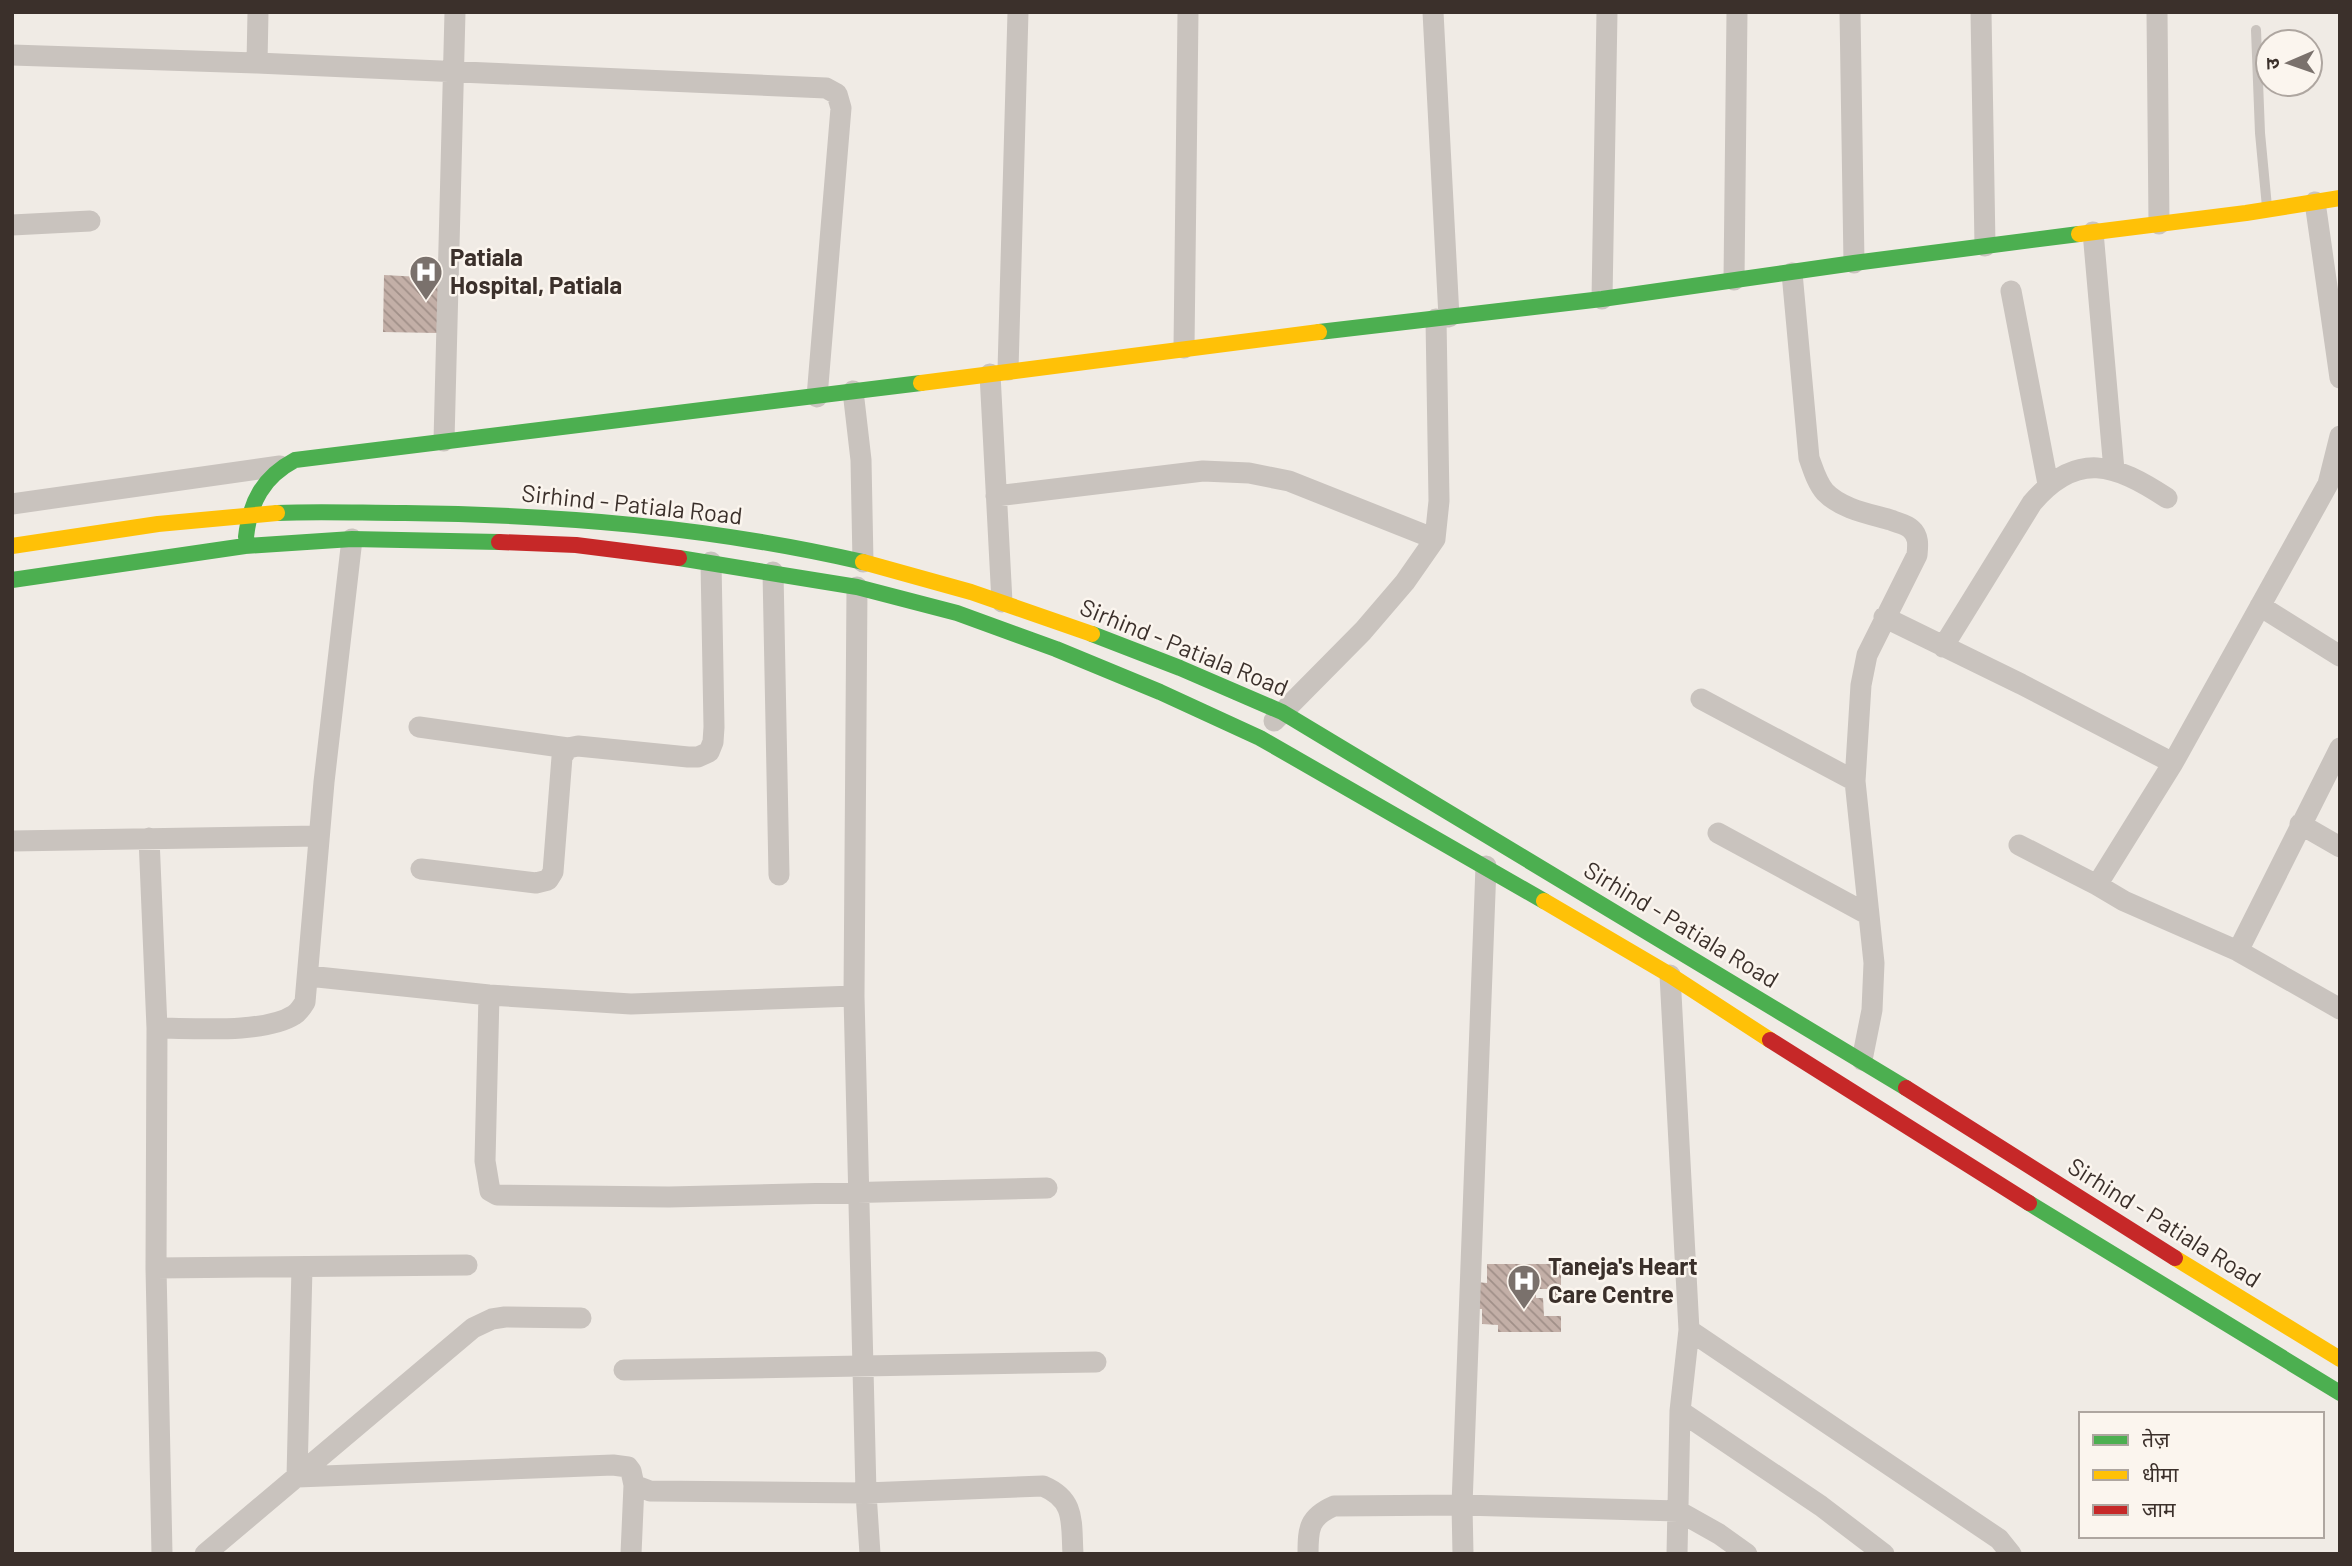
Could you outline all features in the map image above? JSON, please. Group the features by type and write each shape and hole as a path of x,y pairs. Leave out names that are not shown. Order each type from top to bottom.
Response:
{"main road":[{"path":"245,546 248,514 263,484 280,467 295,460 817,397 1184,348 1602,299 2340,198"},
{"name":"Sirhind - Patiala Road","path":"12,546 167,522 248,514 415,513 537,516 647,524 724,535 863,562 1002,602 1217,682 1282,712 1862,1060 2340,1359"},
{"path":"12,580 245,546 352,539 563,544 773,572 857,587 957,614 1056,649 1160,692 1260,738 1486,866 1670,975 1926,1140 2340,1393"}],"street":[{"path":"257,63 258,12"},
{"path":"444,441 455,12"},
{"path":"1002,602 996,496 999,372 1018,12"},
{"path":"1184,348 1188,12"},
{"path":"1260,738 1282,712 1363,631 1405,582 1435,539 1439,501 1443,318 1433,12"},
{"path":"1602,299 1606,12"},
{"path":"1734,281 1737,12"},
{"path":"1850,12 1854,263"},
{"path":"1981,12 1985,246"},
{"path":"2157,12 2159,224"},
{"path":"12,55 826,88 837,93 841,108 817,397"},
{"path":"2315,202 2340,378"},
{"path":"12,225 90,221"},
{"path":"2093,232 2114,470"},
{"path":"1792,274 1809,458 1816,477 1825,492 1836,500 1851,508 1903,524 1912,529 1918,541 1917,555 1867,655 1861,685 1855,781 1874,963 1872,1010 1862,1060"},
{"path":"2011,291 2048,484"},
{"path":"853,391 861,460 863,562"},
{"path":"2097,885 2173,763 2260,606 2334,488 2340,436"},
{"path":"12,504 280,467"},
{"path":"1943,647 2032,503 2048,484 2071,471 2090,468 2114,470 2141,481 2167,498"},
{"path":"996,496 1203,471 1249,473 1289,481 1435,539"},
{"path":"157,1028 239,1029 284,1020 297,1013 305,1002 319,836 352,539"},
{"path":"419,727 568,748 578,746 688,757 698,757 709,752 714,727 711,562"},
{"path":"773,572 779,875"},
{"path":"857,587 854,996 862,1365 870,1554"},
{"path":"2260,606 2340,656"},
{"path":"1884,618 2021,684 2173,763"},
{"path":"1701,699 1855,781"},
{"path":"421,869 536,883 548,880 553,872 562,757 568,748"},
{"path":"2238,951 2340,748"},
{"path":"2300,824 2340,847"},
{"path":"1718,833 1869,915"},
{"path":"12,841 319,836"},
{"path":"149,838 157,1028 156,1268 162,1554"},
{"path":"2019,845 2124,901 2238,951 2340,1009"},
{"path":"1463,1554 1462,1505 1486,866"},
{"path":"1670,975 1689,1330 1680,1411 1677,1554"},
{"path":"308,976 489,995 631,1004 854,996"},
{"path":"489,995 485,1161 490,1191 497,1195 669,1197 1047,1188"},
{"path":"156,1268 467,1265"},
{"path":"297,1477 302,1266"},
{"path":"205,1554 474,1328 492,1319 505,1317 581,1318"},
{"path":"1689,1330 1999,1539 2011,1554"},
{"path":"624,1370 1096,1362"},
{"path":"1680,1411 1821,1506 1884,1554"},
{"path":"297,1477 613,1465 628,1467 632,1471 634,1485 631,1554"},
{"path":"634,1485 650,1491 866,1493 1043,1486 1058,1492 1066,1502 1071,1517 1073,1554"},
{"path":"1308,1554 1310,1524 1320,1512 1334,1506 1462,1505 1678,1511 1719,1534 1747,1554"}],"lane":[{"path":"2258,98 2267,210"}],"building":[{"path":"384,275 439,278 437,333 383,332"},
{"path":"1487,1264 1561,1264 1561,1299 1548,1299 1548,1289 1536,1289 1536,1298 1543,1298 1544,1316 1561,1316 1561,1332 1498,1332 1498,1325 1482,1324 1482,1309 1476,1309 1476,1282 1487,1283"}],"traffic: fast":[{"path":"1319,332 1602,299 2079,234"},
{"path":"246,537 251,513 260,492 274,474 295,460 921,383"},
{"path":"277,513 463,514 578,520 749,540 863,562"},
{"path":"12,580 245,546 352,539 499,542"},
{"path":"679,558 857,587 957,613 1056,649 1160,692 1260,738 1544,901"},
{"path":"1092,634 1282,712 1906,1088"},
{"path":"2029,1203 2340,1393"}],"traffic: slow":[{"path":"2079,234 2340,198"},
{"path":"921,383 1319,332"},
{"path":"12,546 158,524 277,513"},
{"path":"863,562 971,592 1092,634"},
{"path":"1544,901 1670,975 1770,1040"},
{"path":"2175,1258 2340,1359"}],"traffic: jam":[{"path":"499,542 576,545 679,558"},
{"path":"1770,1040 2029,1203"},
{"path":"1906,1088 2175,1258"}],"place":[{"name":"Patiala Hospital, Patiala","path":"426,302"},
{"name":"Taneja's Heart Care Centre","path":"1524,1311"}]}
